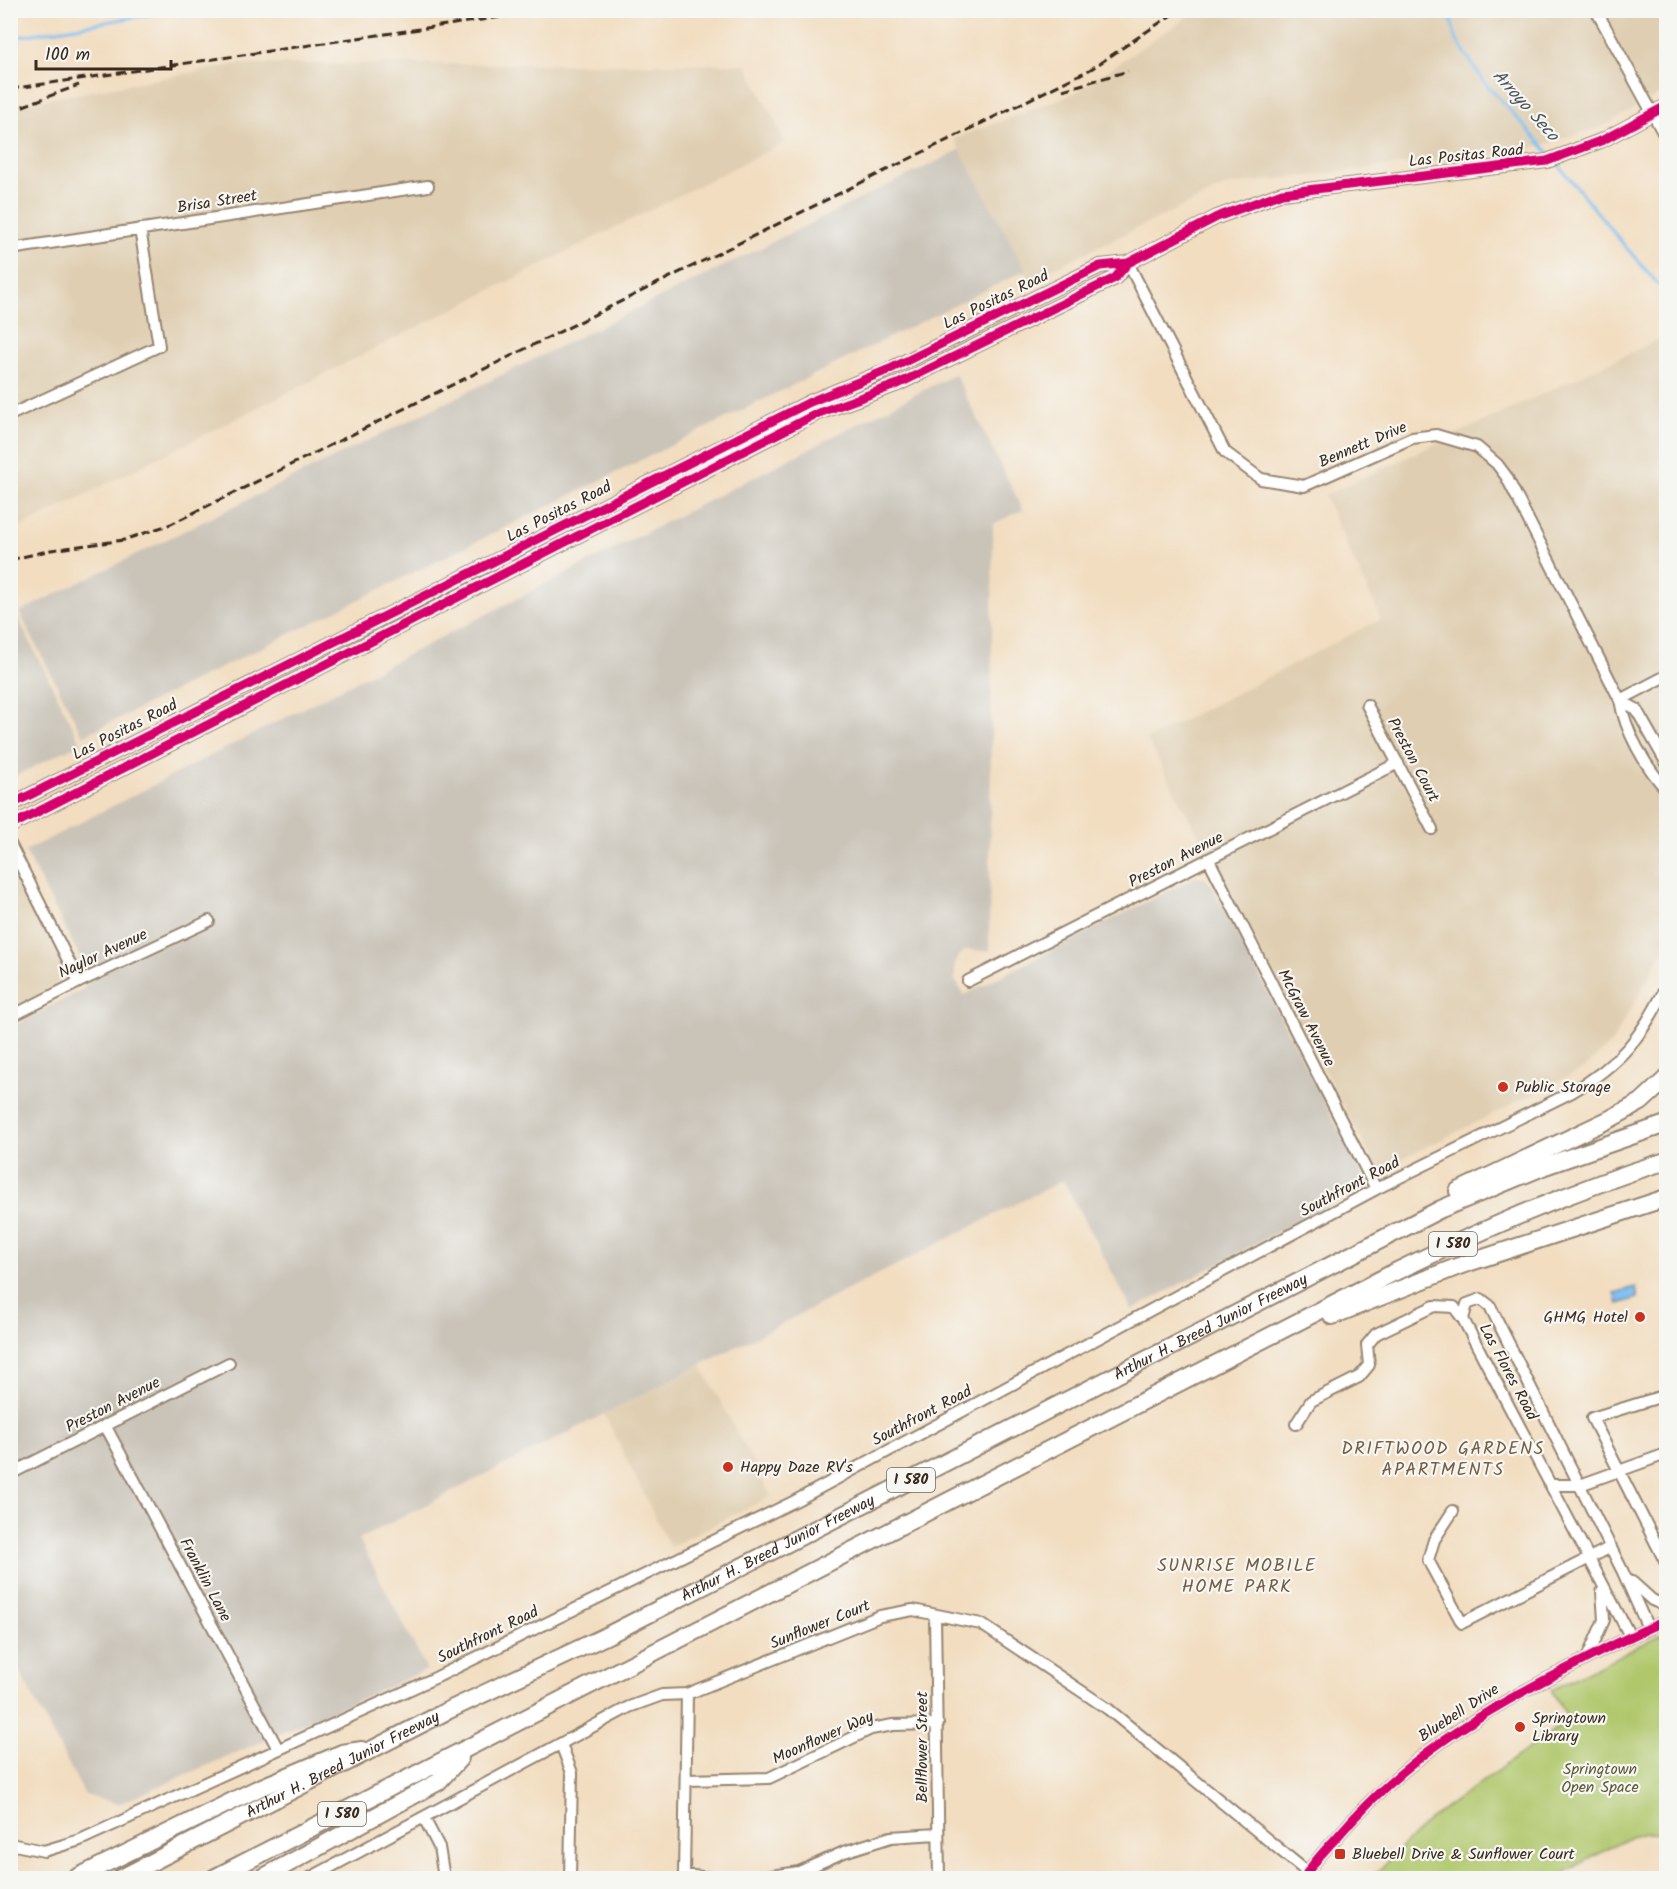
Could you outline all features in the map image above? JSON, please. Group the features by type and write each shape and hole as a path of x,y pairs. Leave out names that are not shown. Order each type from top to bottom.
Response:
{"highway":[{"path":"1441,1209 1460,1188 1610,1119 1641,1102 1666,1079"},
{"name":"Arthur H. Breed Junior Freeway","path":"121,1878 379,1747 608,1635 1441,1209 1545,1166 1666,1124"},
{"name":"I 580","path":"214,1878 469,1749 1044,1450 1250,1348 1393,1273 1478,1232 1566,1195 1666,1161"},
{"path":"1250,1348 1459,1266 1666,1198"},
{"path":"76,1878 258,1789 331,1758 379,1747"},
{"path":"262,1878 438,1782 469,1749"},
{"path":"60,1878 94,1868"}],"main road":[{"name":"Las Positas Road","path":"10,806 810,402 890,369 1100,266 1128,263 1217,217 1282,193 1529,164 1584,149 1666,106"},
{"name":"Las Positas Road","path":"10,826 816,414 898,384 1115,278 1128,263"}],"street":[{"path":"1596,10 1666,138"},
{"name":"Brisa Street","path":"10,249 428,186"},
{"path":"10,415 159,346 140,229"},
{"name":"Bennett Drive","path":"1128,263 1225,452 1261,479 1304,486 1412,438 1436,435 1477,447 1497,464 1506,476 1620,700 1623,718 1649,765 1666,789"},
{"path":"1620,700 1666,676"},
{"name":"Bennett Drive","path":"1620,700 1636,709 1666,762"},
{"name":"Preston Court","path":"1367,705 1432,830"},
{"name":"Preston Avenue","path":"968,981 1398,763"},
{"path":"10,844 79,982"},
{"name":"McGraw Avenue","path":"1209,860 1376,1189"},
{"name":"Naylor Avenue","path":"10,1017 208,921"},
{"name":"Southfront Road","path":"10,1844 44,1851 80,1840 438,1677 795,1501 1376,1189 1568,1095 1600,1075 1639,1037 1666,987"},
{"name":"Las Flores Road","path":"1630,1636 1463,1319 1467,1304 1481,1299 1490,1306 1611,1546 1648,1628"},
{"path":"1296,1424 1311,1401 1359,1377 1370,1365 1366,1345 1376,1334 1434,1306 1454,1307 1463,1319"},
{"name":"Preston Avenue","path":"10,1474 229,1363"},
{"path":"1666,1395 1592,1418 1666,1563"},
{"name":"Franklin Lane","path":"105,1425 278,1749"},
{"path":"1550,1485 1580,1485 1618,1469 1666,1454"},
{"path":"1453,1511 1434,1540 1428,1560 1462,1623 1611,1546"},
{"name":"Las Flores Road","path":"1622,1570 1643,1594 1666,1606"},
{"name":"Las Flores Road","path":"1587,1658 1604,1620 1599,1579"},
{"name":"Sunflower Court","path":"309,1878 629,1707 662,1695 687,1694 880,1616 913,1610 981,1624 1025,1651 1108,1709 1305,1875"},
{"name":"Bellflower Street","path":"935,1615 939,1878"},
{"name":"Bluebell Drive","path":"1305,1875 1370,1800 1434,1744 1495,1705 1630,1636 1666,1621"},
{"path":"687,1694 684,1875 711,1878"},
{"name":"Moonflower Way","path":"686,1780 769,1778 871,1729 893,1725 938,1724"},
{"path":"561,1744 572,1773 570,1878"},
{"path":"424,1818 439,1847 444,1878"},
{"path":"758,1878 799,1872 844,1852 891,1837 937,1834"}],"shaded area":[{"path":"1196,11 1666,11 1666,91 1603,126 1523,151 1228,185 1030,279 954,139 1075,93"},
{"path":"239,64 746,64 785,142 11,532 11,106"},
{"path":"960,150 1026,270 83,736 19,612"},
{"path":"1666,336 1666,947 1612,1042 1585,1068 1378,1171 1147,739 1381,619 1324,496"},
{"path":"955,374 1023,510 993,524 989,951 966,950 955,963 955,980 964,995 1195,877 1204,878 1213,886 1363,1176 1357,1190 1132,1310 1063,1180 359,1539 427,1670 118,1804 85,1795 11,1656 11,1027 83,989 89,979 25,851"},
{"path":"11,604 81,743 10,778"},
{"path":"10,863 63,965 60,980 52,989 11,1009"},
{"path":"701,1365 771,1496 670,1547 604,1414"}],"green space":[{"name":"Springtown Open Space","path":"1666,1632 1666,1834 1645,1833 1627,1838 1555,1878 1371,1878 1428,1821 1569,1719 1551,1690"}],"water":[{"path":"1636,1287 1638,1298 1618,1304 1615,1293"}],"waterway":[{"path":"10,38 177,10"},
{"name":"Arroyo Seco","path":"1448,10 1457,41 1485,83 1551,155"},
{"name":"Arroyo Seco","path":"1557,163 1666,293"}],"railway":[{"path":"10,89 549,10"},
{"path":"10,560 51,550 124,540 171,524 1091,69 1179,10"},
{"path":"1063,90 1128,71"},
{"path":"10,111 79,85"}],"cycle path":[{"path":"10,805 810,402 890,369 1100,266 1128,263 1217,217 1282,193 1547,161 1603,140 1666,106"},
{"path":"10,826 816,414 898,384 1115,278 1128,263"},
{"path":"1304,1878 1320,1856 1364,1808 1418,1759 1509,1699 1666,1621"}],"place":[{"name":"Public Storage","path":"1503,1087"},
{"name":"GHMG Hotel","path":"1640,1317"},
{"name":"Happy Daze RV's","path":"728,1467"},
{"name":"Springtown Library","path":"1520,1727"},
{"name":"Bluebell Drive & Sunflower Court","path":"1340,1854"}],"district":[{"name":"DRIFTWOOD GARDENS APARTMENTS","path":"1443,1459"},
{"name":"SUNRISE MOBILE HOME PARK","path":"1237,1576"}]}
